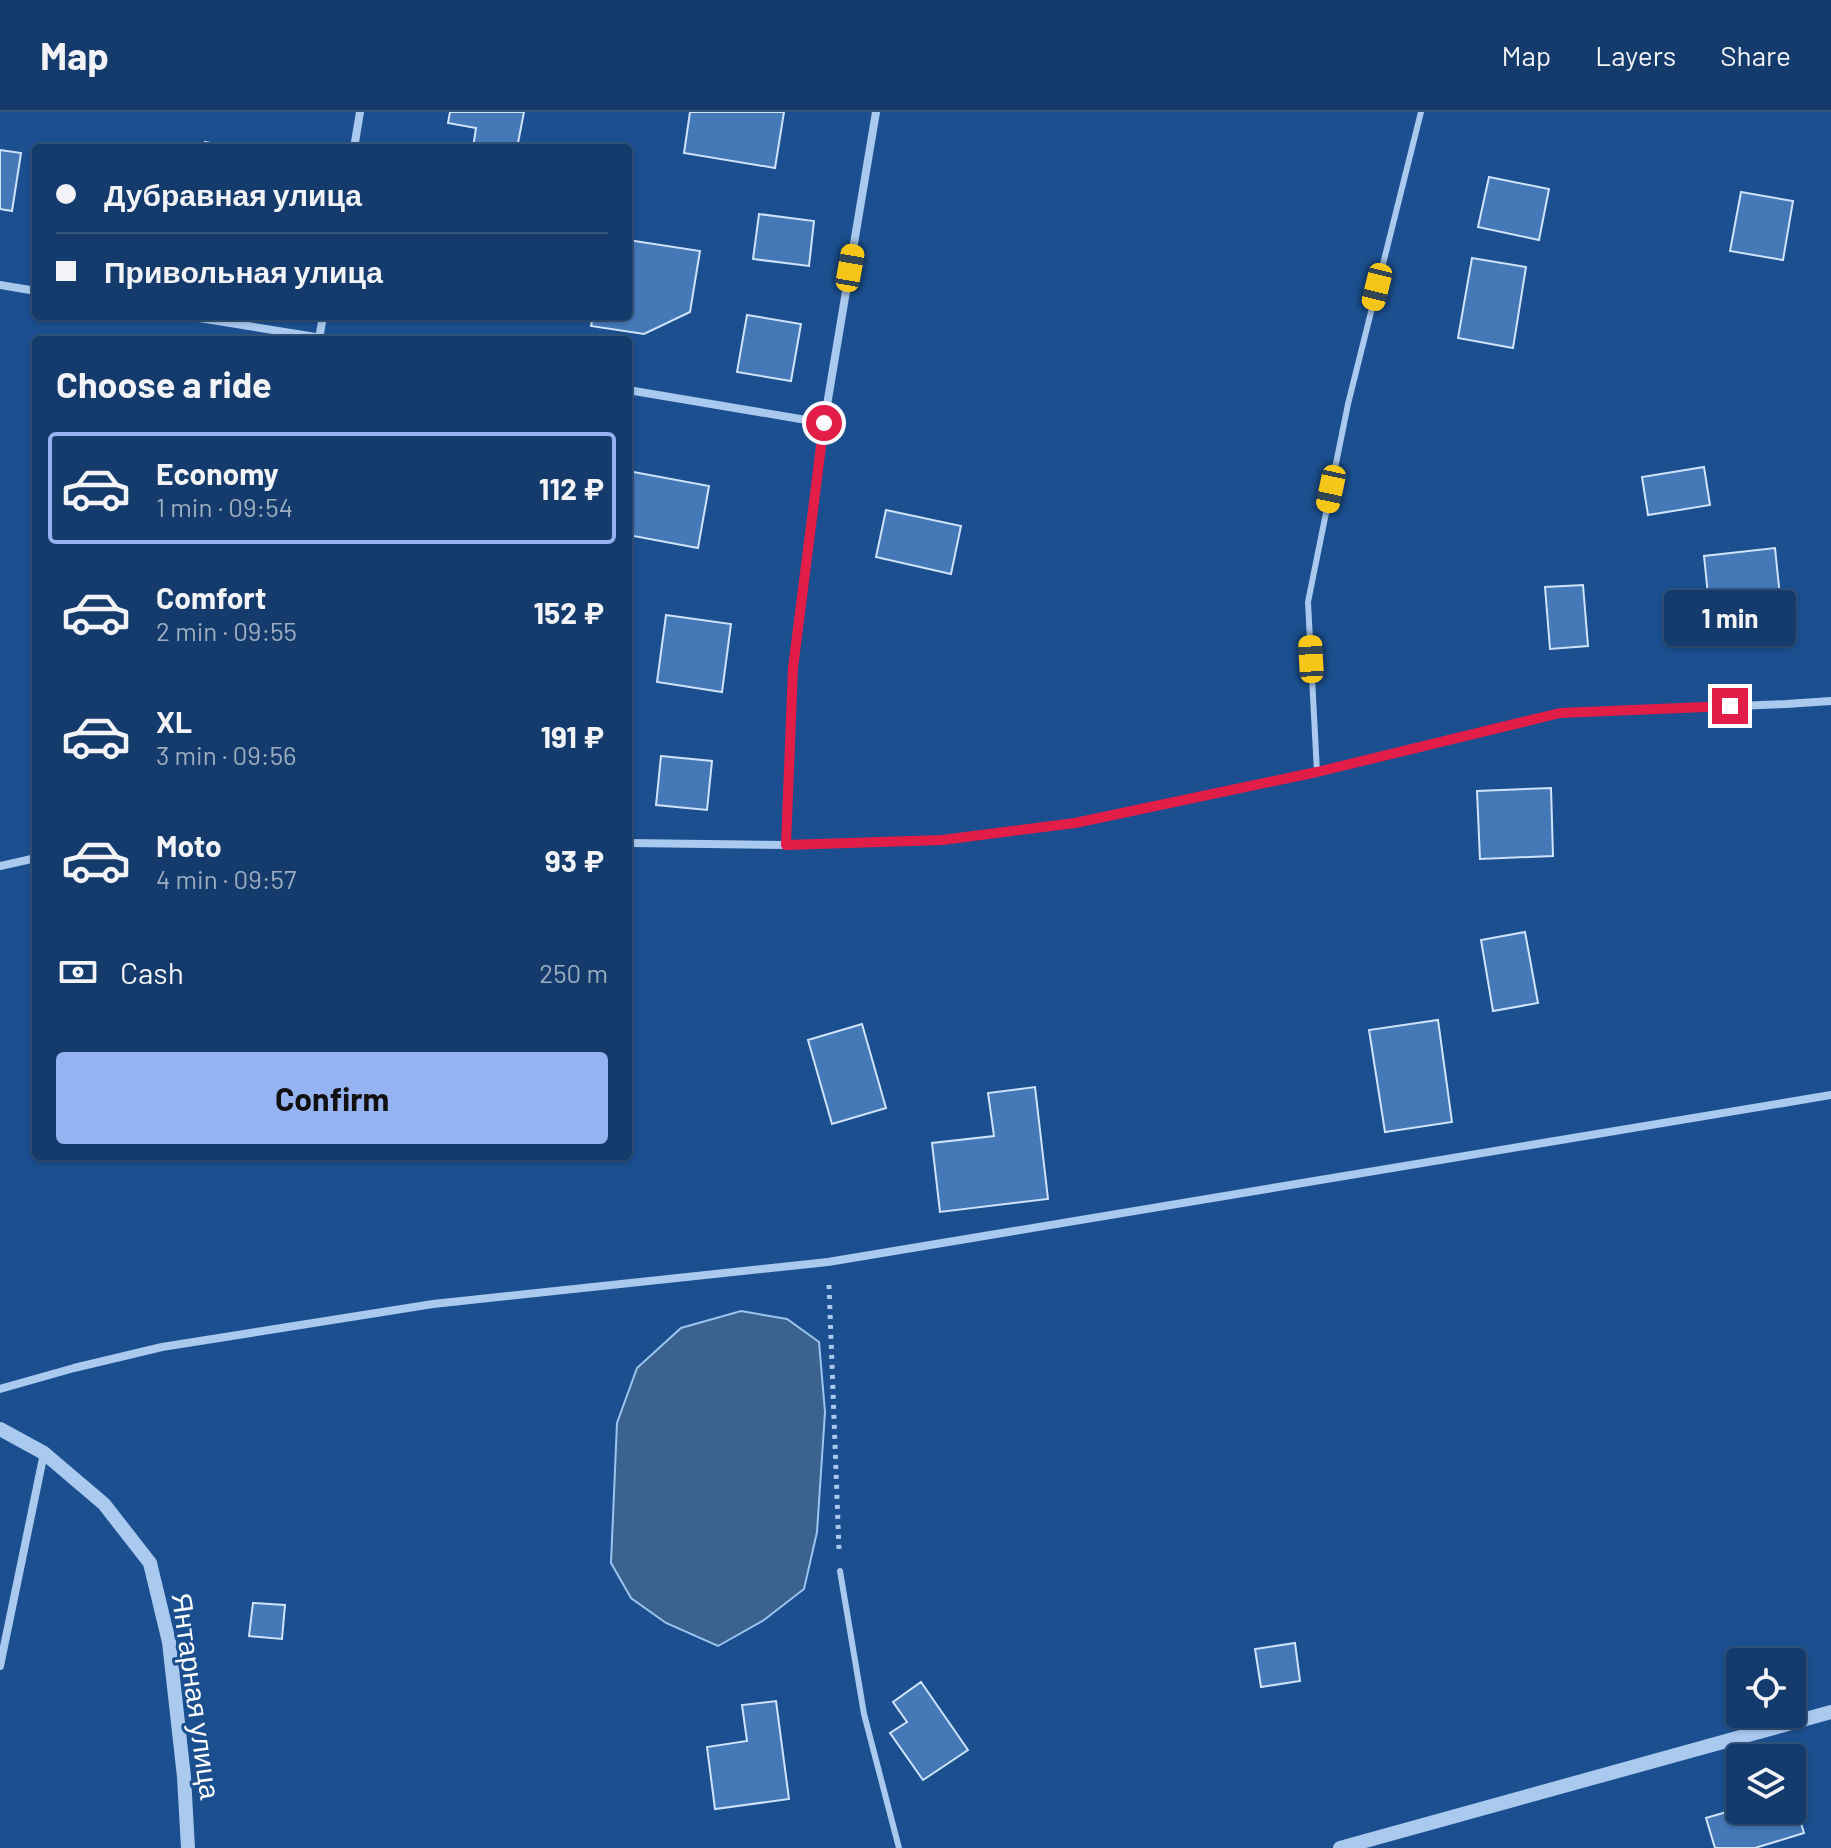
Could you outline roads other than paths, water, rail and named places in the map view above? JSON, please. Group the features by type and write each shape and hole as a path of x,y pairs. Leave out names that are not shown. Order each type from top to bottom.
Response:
{"street":[{"path":"355,144 360,112"},
{"path":"786,845 793,668 824,423 876,112"},
{"path":"0,285 32,290"},
{"path":"210,320 302,336"},
{"path":"632,391 824,423"},
{"path":"632,843 786,845 942,840 1075,823 1317,772 1560,713 1831,701"},
{"path":"0,866 32,859"},
{"path":"0,1389 162,1347 418,1307 828,1262 1831,1095"},
{"name":"Янтарная улица","path":"0,1429 44,1453 104,1504 150,1563 169,1642 184,1777 188,1848"},
{"path":"0,1666 44,1453"},
{"path":"1340,1848 1831,1712"}],"lane":[{"path":"1317,772 1308,602 1348,404 1421,112"},
{"path":"840,1571 864,1714 899,1848"}],"water":[{"path":"741,1311 787,1319 819,1342 825,1412 817,1532 804,1589 764,1620 718,1646 666,1623 631,1598 611,1563 617,1423 637,1368 681,1328"}]}
